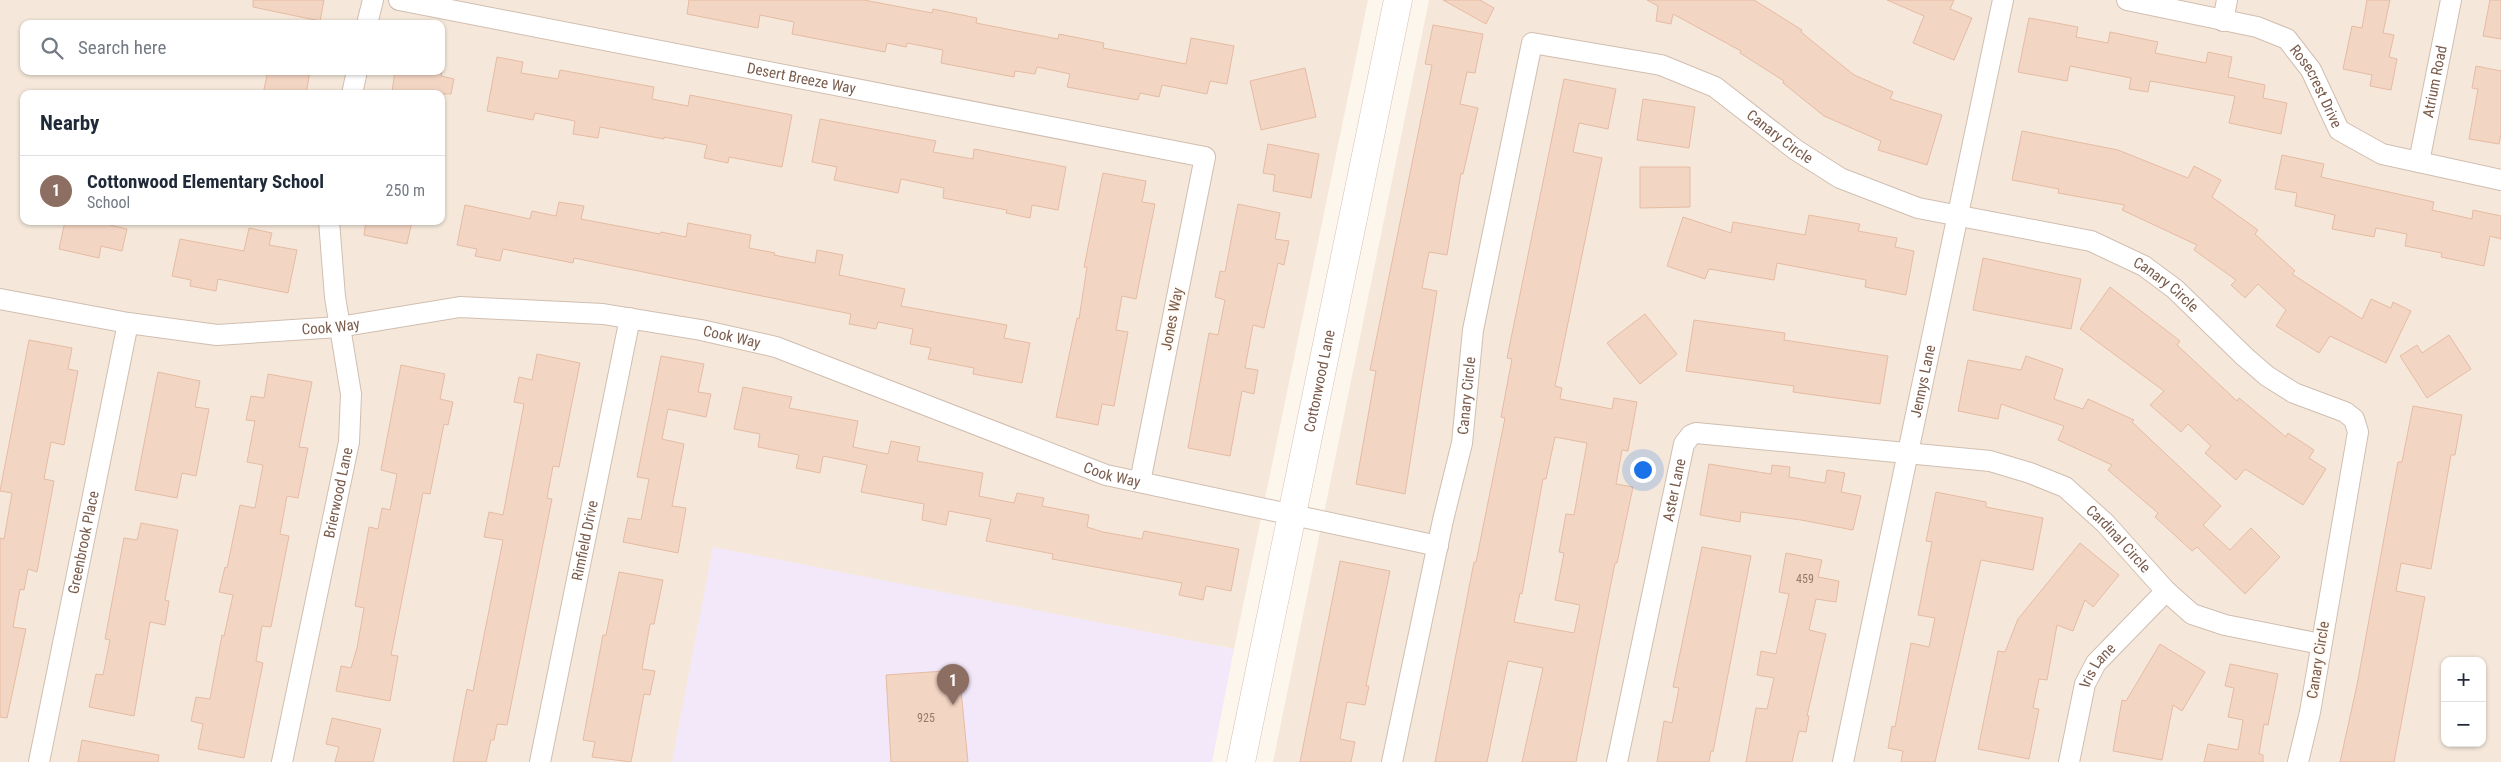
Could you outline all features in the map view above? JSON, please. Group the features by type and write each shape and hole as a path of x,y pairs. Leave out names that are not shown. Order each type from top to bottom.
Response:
{"main road":[{"name":"Cottonwood Lane","path":"1241,762 1398,0"}],"street":[{"path":"368,20 373,0"},
{"name":"Desert Breeze Way","path":"398,0 1204,157"},
{"name":"Jennys Lane","path":"1843,762 2003,0"},
{"name":"Rosecrest Drive","path":"2127,0 2257,27 2287,39 2311,70 2339,130 2382,154 2501,180"},
{"path":"2223,21 2227,0"},
{"name":"Atrium Road","path":"2419,162 2451,0"},
{"name":"Canary Circle","path":"1392,762 1462,443 1473,330 1532,43 1661,65 1715,87 1796,150 1840,178 1918,208 2091,241 2144,266 2175,289 2267,376 2294,393 2345,412 2354,419 2358,432 2310,712 2298,762"},
{"path":"353,90 356,75"},
{"name":"Jones Way","path":"1140,482 1204,157"},
{"name":"Brierwood Lane","path":"282,762 349,442 351,394 339,327 329,225"},
{"name":"Cook Way","path":"0,299 128,323 216,335 339,327 460,307 537,310 630,318 701,330 776,347 1106,475 1292,517 1438,546"},
{"name":"Rimfield Drive","path":"540,762 630,318"},
{"name":"Greenbrook Place","path":"39,762 128,323"},
{"name":"Aster Lane","path":"1617,762 1686,439 1691,434 1702,432 1907,453"},
{"name":"Cardinal Circle","path":"1907,453 1990,461 2039,476 2065,487 2105,523 2166,591 2192,614 2225,625 2321,644"},
{"name":"Iris Lane","path":"2069,762 2085,684 2096,663 2166,591"}],"shaded area":[{"path":"0,0 1368,0 1234,649 714,548 672,762 0,762"},
{"path":"1429,0 2501,0 2501,762 1273,762"},
{"path":"713,547 1234,649 1212,762 672,762"}],"building":[{"path":"253,0 324,0 320,20 253,7"},
{"path":"689,0 864,0 932,13 933,9 977,18 976,23 1058,39 1059,34 1104,43 1103,48 1186,64 1191,38 1234,46 1227,84 1210,81 1207,94 1162,85 1159,97 1140,93 1138,100 1067,87 1070,74 1037,67 1035,74 1015,71 1014,77 941,63 943,50 907,43 906,47 887,43 885,52 792,34 794,22 760,15 758,28 687,14"},
{"path":"1443,0 1480,0 1494,8 1486,24"},
{"path":"1647,0 1754,0 1802,30 1801,32 1854,75 1893,92 1890,99 1942,115 1927,165 1878,150 1881,141 1824,116 1783,83 1784,81 1740,53 1741,51 1673,14 1671,24 1656,21 1658,6"},
{"path":"1887,0 1954,0 1950,9 1972,18 1954,60 1913,43 1924,16"},
{"path":"2367,0 2390,0 2383,33 2394,35 2389,57 2397,59 2391,90 2370,86 2372,75 2343,69 2352,26 2362,28"},
{"path":"2490,0 2501,0 2501,39 2483,36"},
{"path":"2029,18 2078,27 2076,37 2108,43 2110,32 2158,42 2155,53 2206,63 2208,52 2232,57 2228,77 2265,85 2263,98 2287,103 2281,134 2229,123 2235,96 2150,81 2148,92 2129,89 2131,78 2070,66 2067,81 2018,72"},
{"path":"1433,25 1483,34 1475,73 1467,72 1460,104 1478,108 1463,174 1461,173 1447,255 1429,252 1422,288 1437,291 1405,494 1356,484 1376,371 1370,370 1432,65 1425,64"},
{"path":"497,57 523,62 521,73 558,79 560,70 654,87 652,99 688,106 690,95 792,115 782,167 729,157 728,163 704,158 707,145 600,127 598,138 573,134 575,121 535,113 533,120 487,111"},
{"path":"2476,66 2501,71 2501,134 2499,144 2469,139 2478,89 2472,88"},
{"path":"1305,68 1316,117 1261,130 1250,81"},
{"path":"267,75 309,75 307,90 264,90"},
{"path":"394,75 441,75 454,79 451,94 445,94 445,90 392,90"},
{"path":"1564,79 1616,89 1608,129 1579,123 1573,152 1602,158 1555,386 1562,388 1560,399 1612,409 1614,398 1637,402 1628,451 1622,450 1616,484 1633,487 1617,563 1615,563 1576,762 1522,762 1543,668 1508,661 1487,762 1435,762 1474,562 1476,562 1505,418 1501,417 1512,359 1507,358","holes":["1555,437 1587,443 1574,515 1566,514 1559,552 1564,553 1555,600 1580,605 1574,633 1514,622 1520,593 1522,594 1543,479 1546,479"]},
{"path":"1643,99 1695,107 1689,148 1637,140"},
{"path":"820,119 936,141 933,152 973,159 974,149 1066,167 1058,210 1032,205 1030,218 1006,213 1007,210 943,198 944,188 901,179 898,193 834,180 837,167 812,162"},
{"path":"2022,131 2118,150 2188,178 2194,166 2221,180 2212,197 2258,230 2255,234 2295,271 2292,274 2362,319 2371,299 2391,308 2393,302 2411,311 2386,363 2330,336 2319,353 2276,326 2286,310 2258,284 2245,298 2231,285 2236,280 2194,250 2197,245 2122,210 2125,205 2058,193 2059,189 2012,180"},
{"path":"1268,144 1319,154 1311,198 1273,191 1275,175 1263,173"},
{"path":"2282,155 2324,164 2321,177 2434,202 2432,210 2472,219 2473,210 2501,216 2501,239 2490,236 2484,266 2441,257 2442,253 2405,246 2407,234 2376,228 2374,237 2332,229 2335,215 2295,206 2297,193 2275,189"},
{"path":"1640,167 1690,167 1690,207 1640,208"},
{"path":"1103,173 1146,181 1142,202 1155,204 1136,299 1122,296 1116,330 1128,332 1114,406 1102,404 1098,425 1056,417 1077,318 1079,319 1087,267 1084,267"},
{"path":"559,202 584,206 581,219 660,234 661,232 686,237 688,223 751,235 749,248 815,263 817,250 843,255 839,275 905,289 901,306 1007,325 1004,338 1030,343 1022,383 973,374 974,368 928,359 931,348 910,344 913,329 878,322 876,329 849,324 851,314 574,258 573,263 503,249 500,261 475,256 477,249 457,245 465,205 530,219 532,211 556,216"},
{"path":"1238,204 1280,213 1275,239 1289,241 1284,265 1278,263 1264,328 1253,325 1245,368 1258,370 1254,394 1242,391 1230,456 1188,448 1209,333 1218,335 1225,300 1215,297 1220,271 1225,272"},
{"path":"1809,215 1860,224 1858,231 1897,238 1895,247 1914,251 1906,295 1865,287 1866,280 1777,263 1774,280 1709,269 1705,279 1667,266 1683,217 1731,233 1733,222 1805,235"},
{"path":"64,225 110,225 127,229 122,251 101,246 99,258 59,249"},
{"path":"365,225 411,225 407,244 364,235"},
{"path":"249,228 272,233 269,245 297,250 288,293 218,279 216,291 190,286 191,280 172,276 180,239 244,251"},
{"path":"1983,258 2081,279 2071,329 1973,310"},
{"path":"2110,287 2180,341 2177,345 2237,401 2239,398 2286,437 2288,433 2314,450 2309,458 2326,469 2303,505 2245,469 2236,480 2205,453 2211,446 2188,424 2181,432 2150,405 2164,391 2080,329"},
{"path":"1645,314 1677,354 1640,384 1607,343"},
{"path":"1694,320 1785,333 1784,340 1888,356 1880,404 1793,392 1794,386 1686,371"},
{"path":"2449,335 2471,369 2427,398 2400,356 2417,345 2422,353"},
{"path":"29,340 72,348 68,369 78,371 64,445 51,442 44,479 54,481 37,572 28,569 24,590 20,589 13,627 26,629 7,718 0,717 0,538 4,539 12,493 0,491"},
{"path":"537,354 580,363 559,467 553,466 547,498 552,499 507,725 497,724 494,740 491,740 486,762 453,762 467,689 473,691 503,540 484,537 489,512 503,515 524,404 514,402 519,377 532,380"},
{"path":"661,356 704,364 698,392 711,394 706,417 668,409 662,439 684,444 672,506 686,508 678,553 623,542 628,518 641,520 649,479 637,477"},
{"path":"2026,356 2063,369 2054,399 2083,409 2088,399 2134,420 2132,422 2221,506 2203,525 2230,550 2251,528 2280,557 2245,594 2197,547 2192,551 2155,517 2158,513 2108,470 2112,465 2058,440 2064,426 2001,404 1998,419 1958,411 1968,360 2021,370"},
{"path":"401,365 445,374 440,399 453,402 448,425 444,424 430,494 423,493 391,655 398,656 390,701 336,691 341,666 351,668 357,648 364,608 355,606 369,527 378,529 382,508 390,510 397,474 381,470"},
{"path":"158,372 200,381 195,407 209,409 196,476 182,473 177,498 135,490"},
{"path":"268,374 312,382 299,447 308,448 298,498 287,496 280,534 289,536 271,627 262,626 256,661 263,663 244,758 198,749 203,724 191,721 196,697 210,699 222,635 224,636 233,595 219,592 225,567 227,568 240,505 255,508 263,465 247,462 255,421 246,420 251,396 264,398"},
{"path":"743,387 792,397 789,408 858,421 853,447 888,454 891,441 920,447 917,461 983,473 979,496 1014,503 1017,493 1044,498 1042,506 1089,515 1087,527 1103,532 1142,539 1144,531 1239,549 1231,591 1206,586 1203,600 1179,595 1182,583 1052,559 1053,554 986,541 991,519 949,511 946,525 922,520 924,504 861,492 867,465 823,456 820,473 796,468 799,455 758,447 760,434 734,429"},
{"path":"2413,406 2462,415 2455,455 2451,455 2431,569 2401,563 2396,591 2425,597 2394,762 2340,762 2357,685 2398,462 2402,462"},
{"path":"1709,464 1771,474 1772,465 1790,467 1789,477 1825,483 1827,470 1845,473 1841,492 1861,496 1853,530 1801,520 1741,512 1740,522 1700,515"},
{"path":"1936,492 1986,502 1986,507 2043,518 2033,570 1981,560 1935,762 1901,762 1903,751 1888,748 1892,726 1895,727 1911,643 1929,647 1935,618 1918,615 1932,542 1926,541"},
{"path":"141,523 178,530 165,600 169,601 165,625 150,622 134,716 89,707 96,674 103,675 110,640 105,639 124,538 137,540"},
{"path":"2080,543 2119,575 2093,607 2085,600 2073,631 2057,625 2047,680 2039,679 2033,708 2039,709 2029,759 1978,749 1998,651 2005,652 2018,619"},
{"path":"1702,547 1751,556 1713,752 1711,751 1709,762 1657,762 1664,721 1672,723 1679,688 1673,687"},
{"path":"1786,553 1822,560 1818,577 1839,581 1836,602 1816,599 1809,630 1826,634 1807,716 1809,716 1806,732 1799,731 1792,762 1746,762 1756,708 1767,709 1774,678 1757,675 1761,651 1776,654 1789,594 1779,592"},
{"path":"1340,561 1390,571 1366,686 1369,686 1365,705 1347,702 1340,739 1355,742 1351,762 1300,762"},
{"path":"619,572 663,580 654,624 650,624 642,669 655,671 650,695 644,694 631,762 592,757 595,742 583,740 603,635 606,635"},
{"path":"2160,644 2205,672 2182,711 2173,705 2162,760 2113,751 2122,700 2126,701"},
{"path":"2230,664 2278,674 2268,725 2264,724 2259,754 2263,755 2263,762 2204,762 2208,744 2238,750 2243,720 2228,717 2234,688 2225,686"},
{"path":"959,670 968,762 891,762 886,675"},
{"path":"332,718 381,729 373,762 335,762 339,747 326,744"},
{"path":"82,740 159,755 158,762 78,762"}],"place":[{"name":"Cottonwood Elementary School","path":"953,705"}]}
